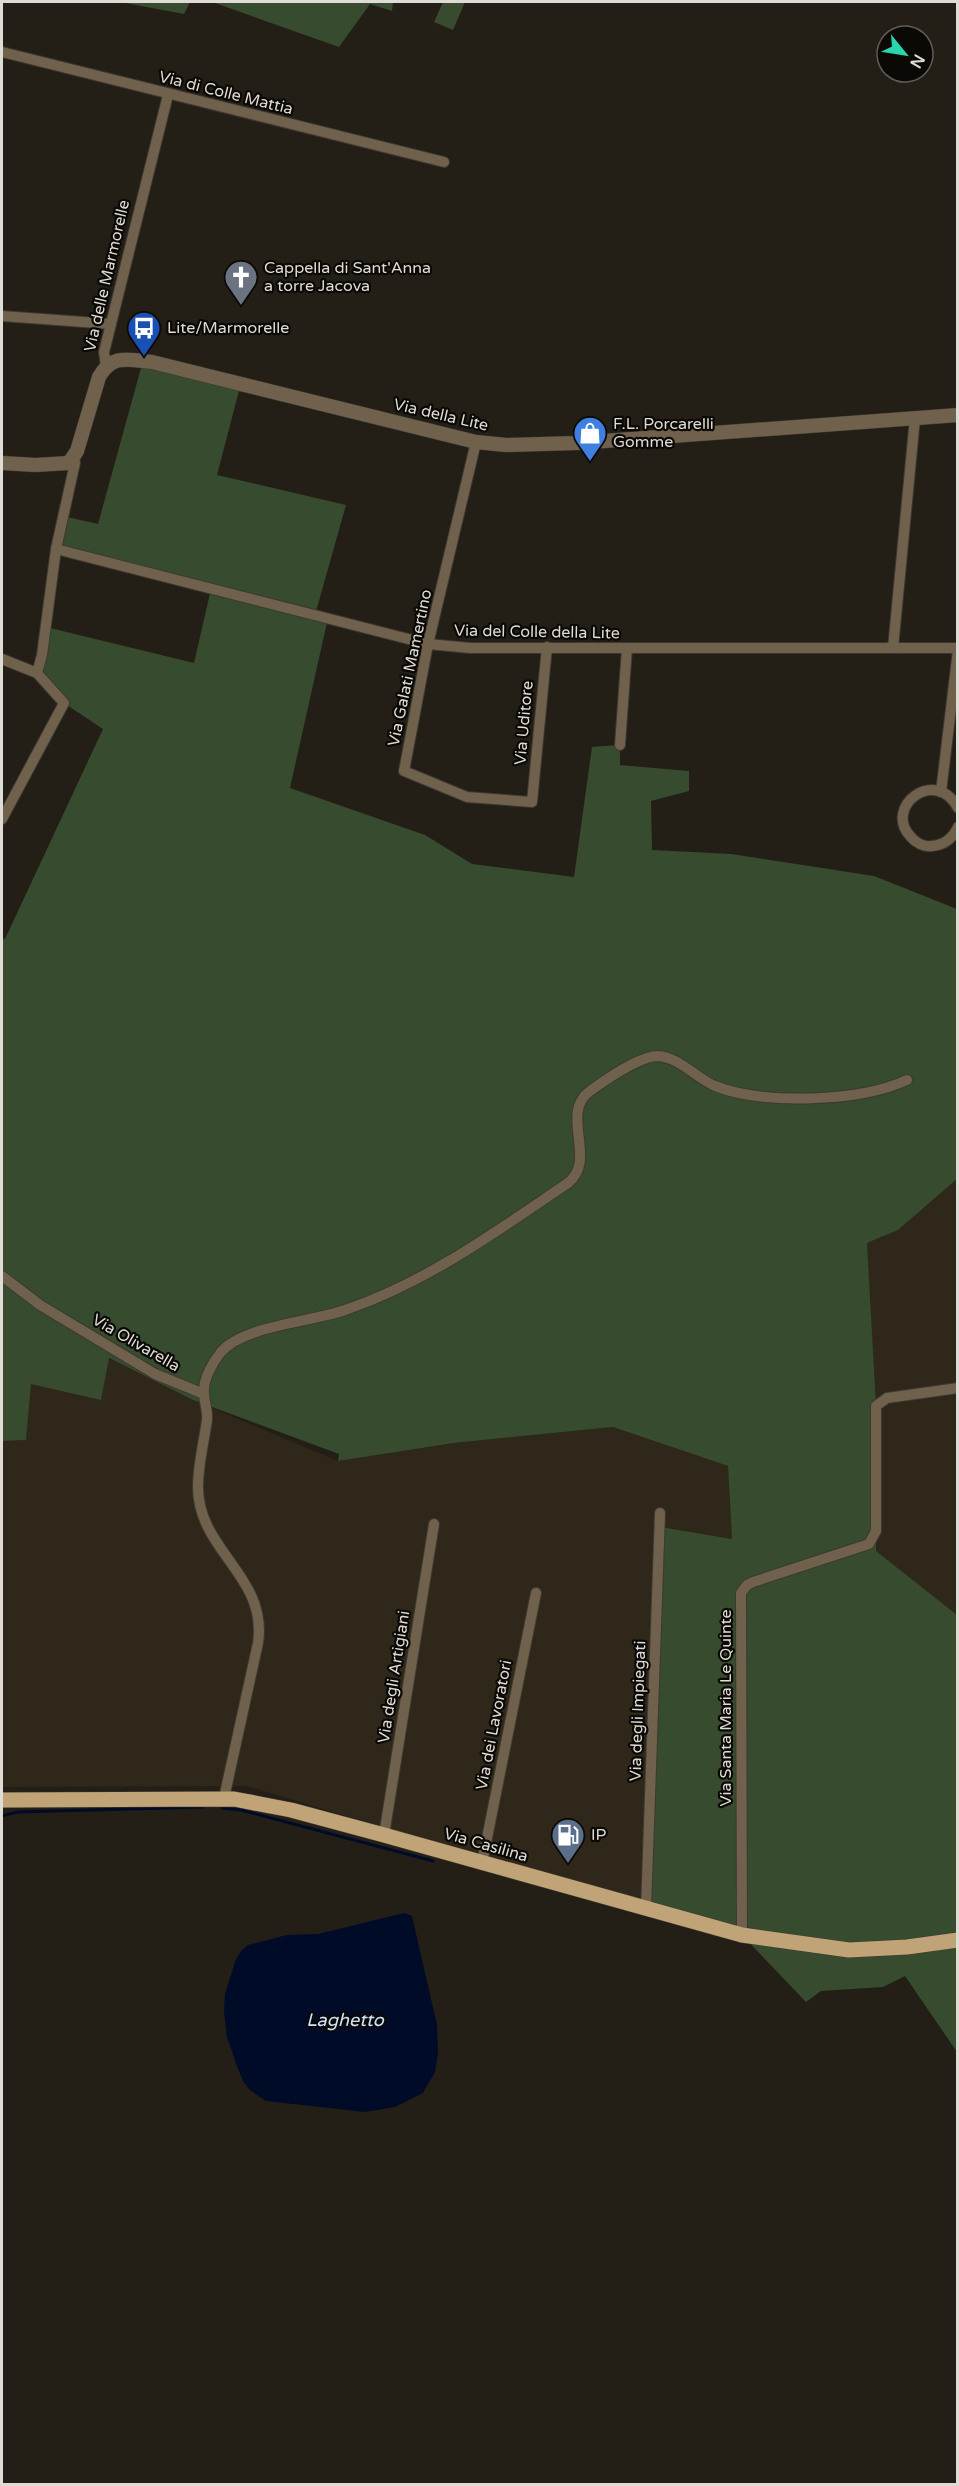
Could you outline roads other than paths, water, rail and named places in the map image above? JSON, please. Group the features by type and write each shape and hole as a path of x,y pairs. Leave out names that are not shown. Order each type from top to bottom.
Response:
{"main road":[{"name":"Via Casilina","path":"2,1800 224,1798 282,1808 742,1935 855,1950 957,1940"}],"street":[{"name":"Via di Colle Mattia","path":"2,52 444,162"},
{"name":"Via delle Marmorelle","path":"37,673 42,655 56,549 75,463 74,458 96,387 106,366 104,352 168,95"},
{"path":"2,316 111,324"},
{"name":"Via della Lite","path":"106,366 116,360 152,362 476,442 506,445 578,443 957,415"},
{"path":"893,648 915,418"},
{"name":"Via Galati Mamertino","path":"476,442 428,644 404,771 466,797 532,802"},
{"path":"2,463 62,464 69,463 74,458"},
{"name":"Via del Colle della Lite","path":"56,549 428,644 470,648 957,649"},
{"name":"Via Uditore","path":"532,802 547,647"},
{"path":"620,745 627,648"},
{"path":"941,792 957,649"},
{"path":"2,659 37,673 64,704 2,819"},
{"path":"957,808 948,796 932,790 915,795 904,810 905,828 916,842 933,846 949,840 957,827"},
{"path":"224,1798 258,1642 260,1621 252,1592 210,1532 200,1508 199,1473 207,1415 205,1382 216,1359 237,1339 267,1329 333,1315 396,1290 473,1246 571,1181 580,1165 577,1114 581,1100 591,1091 641,1060 654,1056 663,1057 716,1086 771,1096 813,1098 857,1094 884,1089 907,1080"},
{"name":"Via Olivarella","path":"2,1276 40,1305 155,1374 204,1394"},
{"name":"Via Santa Maria Le Quinte","path":"742,1935 741,1593 747,1585 753,1582 869,1544 876,1531 876,1406 887,1398 957,1388"},
{"name":"Via degli Impiegati","path":"646,1909 660,1513"},
{"name":"Via degli Artigiani","path":"384,1835 434,1524"},
{"name":"Via dei Lavoratori","path":"482,1863 536,1593"}],"water":[{"name":"Laghetto","path":"404,1913 412,1916 437,2025 438,2053 435,2072 423,2093 395,2107 365,2112 266,2101 250,2090 244,2083 227,2037 224,2011 225,1994 236,1959 242,1950 248,1945 287,1935 318,1934"}],"waterway":[{"path":"2,1816 17,1812 203,1807"},
{"path":"222,1808 241,1810 433,1861"}],"place":[{"name":"Cappella di Sant'Anna a torre Jacova","path":"241,306"},
{"name":"Lite/Marmorelle","path":"144,357"},
{"name":"F.L. Porcarelli Gomme","path":"590,462"},
{"name":"IP","path":"568,1864"}]}
